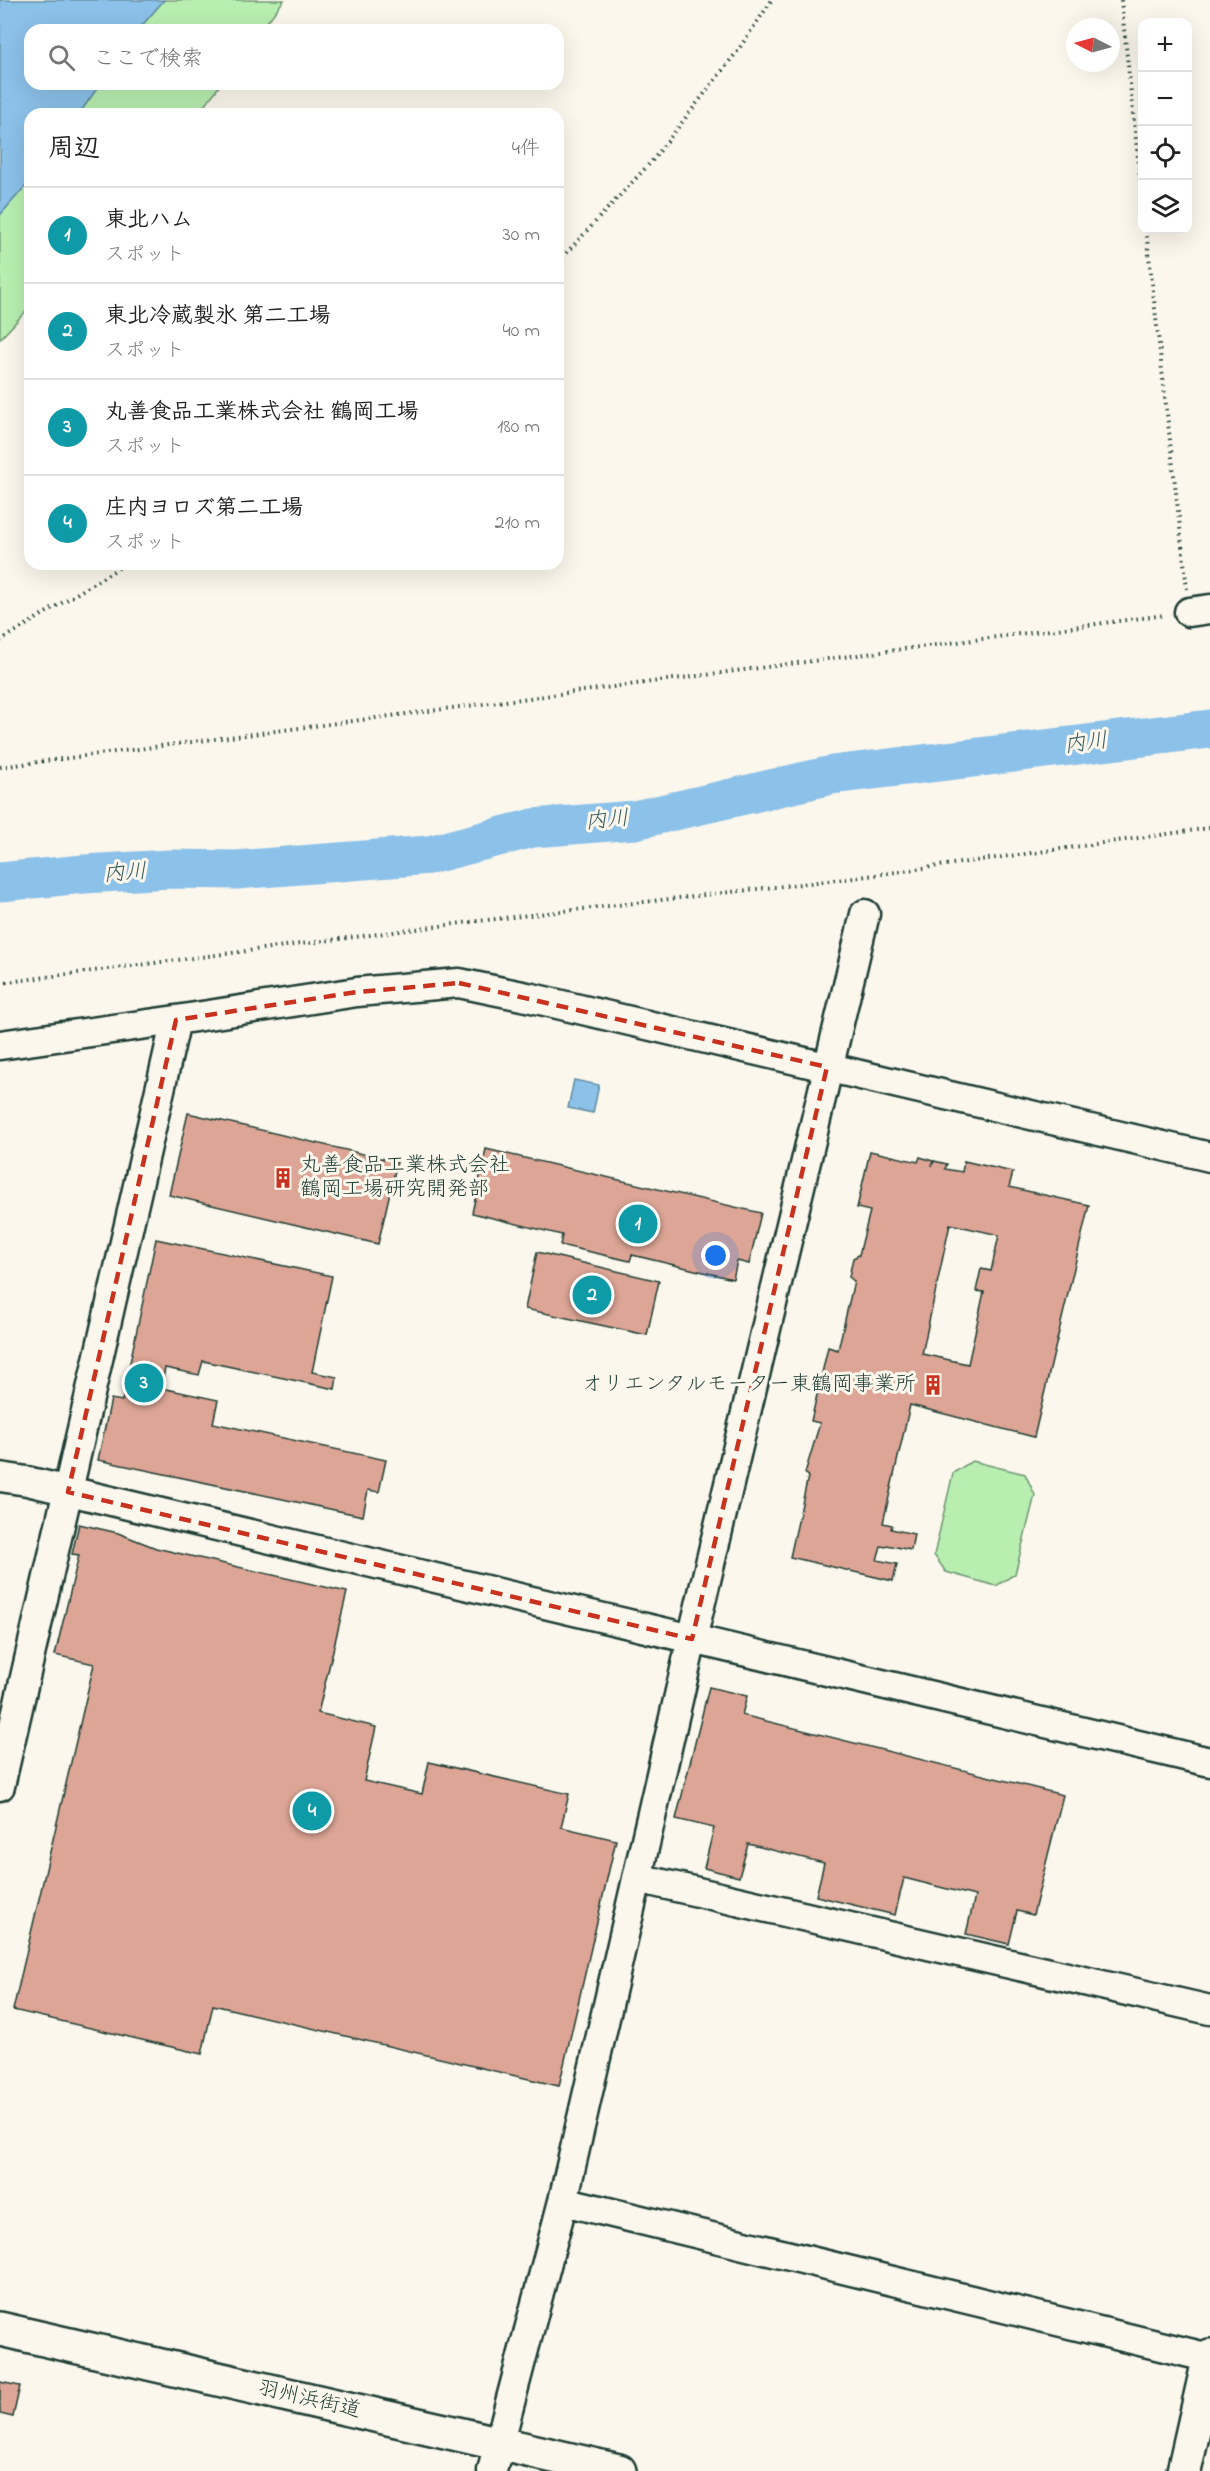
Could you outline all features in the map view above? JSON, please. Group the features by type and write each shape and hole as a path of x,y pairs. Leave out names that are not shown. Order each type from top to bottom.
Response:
{"main road":[{"name":"羽州浜街道","path":"0,2329 495,2457 619,2471"},
{"path":"1184,2471 1210,2357"}],"street":[{"path":"495,2457 563,2201 692,1639 865,914"},
{"path":"0,1045 357,992 459,983 1210,1157"},
{"path":"0,1786 11,1690 68,1491 176,1020"},
{"path":"0,1477 68,1491 1210,1762"},
{"path":"637,1878 1210,2010"},
{"path":"563,2201 1210,2357"}],"path":[{"path":"564,256 652,161 736,53 772,0"},
{"path":"1120,0 1141,180"},
{"path":"0,767 1200,610 1147,234"},
{"path":"0,641 115,570"},
{"path":"0,983 478,921 853,878 1210,828"}],"highlighted area":[{"path":"459,983 827,1067 692,1639 68,1492 176,1020 357,992"}],"green space":[{"path":"164,0 284,0 266,24 143,24"},
{"path":"96,90 216,90 203,108 83,108"},
{"path":"24,188 24,313 0,339 0,215"},
{"path":"972,1461 1025,1474 1035,1495 1015,1574 996,1586 946,1572 934,1555 953,1473"}],"water":[{"path":"0,0 164,0 143,24 24,24 24,90 96,90 83,108 24,108 24,188 0,215"},
{"path":"574,1080 599,1085 593,1113 568,1108"}],"building":[{"name":"丸善食品工業株式会社 鶴岡工場研究開発部","path":"188,1113 397,1162 378,1244 169,1195"},
{"path":"486,1149 761,1213 749,1264 737,1261 733,1279 632,1255 630,1261 560,1245 562,1235 472,1213"},
{"name":"オリエンタルモーター東鶴岡事業所","path":"870,1151 918,1162 920,1157 933,1161 932,1166 934,1161 947,1164 945,1169 962,1172 964,1161 1013,1172 1009,1187 1089,1205 1034,1437 910,1405 883,1523 892,1525 891,1529 914,1534 911,1550 881,1546 877,1560 897,1564 893,1581 790,1557 808,1477 805,1473 820,1423 811,1421 828,1347 838,1350 854,1281 849,1277 853,1258 859,1255 870,1211 857,1208","holes":["950,1224 999,1235 991,1271 981,1269 976,1291 984,1292 968,1364 922,1354"]},
{"path":"156,1239 332,1276 312,1372 337,1377 335,1389 203,1361 199,1375 165,1368 161,1388 218,1400 213,1423 386,1460 379,1492 368,1490 363,1516 98,1460 111,1399 122,1401"},
{"path":"537,1252 659,1281 647,1335 525,1309"},
{"path":"79,1524 118,1533 156,1548 347,1592 318,1713 376,1727 364,1781 422,1794 429,1762 569,1794 561,1827 616,1840 559,2086 213,2005 202,2054 13,2010 94,1664 55,1655 79,1555 72,1554"},
{"path":"709,1687 747,1696 742,1715 1063,1795 1033,1915 1017,1911 1009,1944 966,1934 975,1896 904,1878 895,1915 816,1896 824,1863 748,1844 739,1877 704,1868 714,1828 676,1819"},
{"path":"0,2382 20,2386 13,2417 0,2414"}],"waterway":[{"name":"内川","path":"0,882 170,869 236,870 429,855 533,828 635,820 832,775 1210,729"}],"place":[{"name":"丸善食品工業株式会社 鶴岡工場研究開発部","path":"283,1178"},
{"name":"東北ハム","path":"638,1224"},
{"name":"東北冷蔵製氷 第二工場","path":"592,1295"},
{"name":"丸善食品工業株式会社 鶴岡工場","path":"144,1383"},
{"name":"オリエンタルモーター東鶴岡事業所","path":"933,1385"},
{"name":"庄内ヨロズ第二工場","path":"312,1811"}]}
